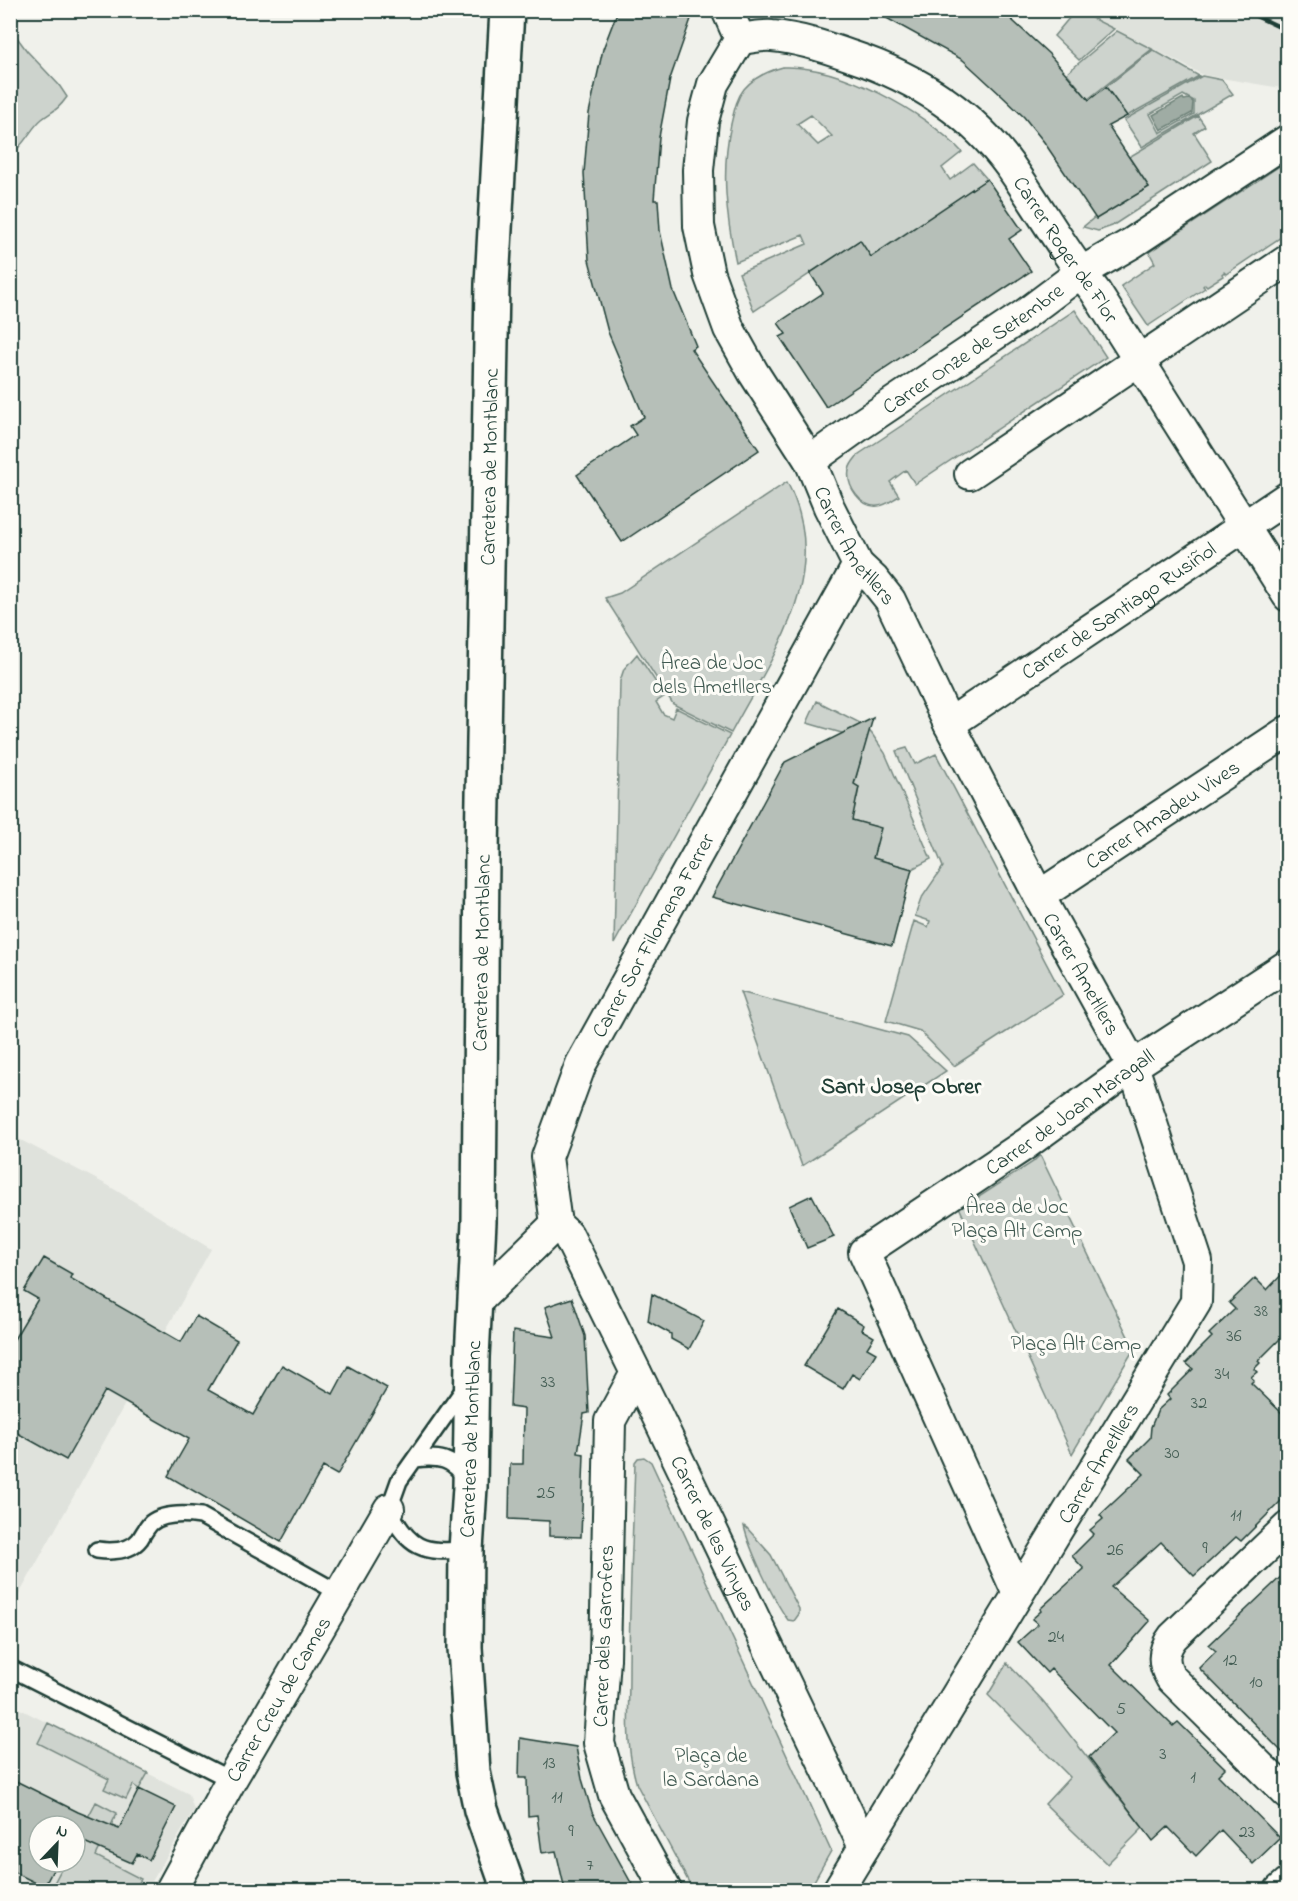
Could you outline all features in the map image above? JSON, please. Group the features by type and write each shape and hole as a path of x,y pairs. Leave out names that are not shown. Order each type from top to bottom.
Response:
{"main road":[{"name":"Carretera de Montblanc","path":"507,10 492,284 482,854 479,1222 471,1378 465,1648 472,1772 481,1810 509,1890"}],"street":[{"path":"727,10 740,39"},
{"name":"Carrer Roger de Flor","path":"740,39 770,36 801,41 874,64 924,87 970,121 1009,165 1080,273 1095,291 1287,596"},
{"name":"Carrer Ametllers","path":"740,39 713,84 703,121 698,170 699,226 708,274 729,329 753,372 810,461 829,507 858,565 890,600 949,724 1039,896 1133,1066 1197,1261 1196,1302 838,1890"},
{"name":"Carrer Onze de Setembre","path":"810,461 1024,315 1080,273 1132,243 1287,140"},
{"path":"970,474 1287,260"},
{"name":"Carrer de Santiago Rusiñol","path":"949,724 1287,496"},
{"name":"Carrer Sor Filomena Ferrer","path":"556,1224 547,1157 581,1064 858,565"},
{"name":"Carrer Amadeu Vives","path":"1039,896 1287,731"},
{"name":"Carrer de Joan Maragall","path":"1018,1593 864,1252 1026,1144 1133,1066 1287,965"},
{"path":"476,1302 556,1224"},
{"name":"Carrer de les Vinyes","path":"556,1224 568,1235 864,1848"},
{"name":"Carrer dels Garrofers","path":"636,1373 610,1421 604,1659 599,1743 614,1795 666,1890"},
{"name":"Carrer Creu de Cames","path":"171,1890 231,1780 388,1509"},
{"path":"1287,1527 1173,1637 1166,1646 1164,1656 1165,1667 1171,1678 1287,1794"},
{"path":"1280,1890 1287,1883"}],"lane":[{"name":"Carrer Creu de Cames","path":"388,1509 399,1481 471,1378"},
{"path":"415,1460 432,1456 459,1467 470,1486"},
{"path":"388,1509 401,1533 422,1548 443,1551 466,1550"},
{"path":"97,1550 108,1552 129,1548 138,1542 151,1523 164,1517 179,1514 201,1516 339,1593"},
{"path":"10,1668 231,1780"}],"shaded area":[{"path":"1082,11 1287,11 1287,89 1203,75"},
{"path":"1183,98 1193,102 1192,113 1161,130 1153,115"},
{"path":"11,1135 109,1186 211,1249 11,1609"},
{"path":"10,1704 189,1794 194,1810 147,1890 11,1890"}],"green space":[{"path":"1076,10 1114,29 1079,60 1054,36"},
{"path":"10,28 67,97 58,108 38,123 20,147 11,154"},
{"path":"1117,31 1152,49 1088,99 1067,73"},
{"path":"1153,50 1199,76 1127,116 1106,87"},
{"path":"805,68 855,82 880,93 926,121 962,152 942,168 950,180 973,163 987,179 870,257 859,241 754,311 739,273 807,244 803,235 736,262 726,193 726,158 731,124 741,93 752,81 777,69","holes":["811,115 832,136 818,145 797,124"]},
{"path":"1202,76 1222,80 1233,94 1142,147 1124,120","holes":["1183,95 1194,101 1194,114 1160,133 1150,114"]},
{"path":"1198,116 1205,126 1194,133 1212,161 1112,226 1098,231 1083,227 1095,217 1096,219 1149,187 1129,157"},
{"path":"1287,161 1287,233 1226,274 1224,272 1223,276 1207,286 1205,284 1203,286 1205,288 1148,326 1121,286 1155,263 1149,252"},
{"path":"1075,310 1106,357 915,484 906,470 890,482 899,496 889,503 872,506 856,495 850,483 849,470 859,454"},
{"name":"Àrea de Joc dels Ametllers","path":"787,482 800,516 804,549 801,581 793,612 780,643 731,733 673,704 605,598 620,593"},
{"path":"637,654 665,696 656,702 663,714 672,718 676,708 730,735 614,944 620,681 624,669"},
{"path":"817,701 864,725 872,734 885,753 931,859 912,869 873,858 880,828 845,818 857,798 859,787 854,785 866,740 807,723"},
{"path":"907,748 915,764 936,754 1063,995 954,1066 920,1031 886,1021 914,921 928,927 930,921 915,916 921,899 943,867 896,751"},
{"path":"740,992 908,1037 946,1071 802,1166"},
{"name":"Plaça Alt Camp","path":"1040,1155 1134,1349 1072,1454 959,1207 968,1204 1033,1162"},
{"name":"Plaça de la Sardana","path":"644,1457 651,1462 831,1851 809,1890 693,1890 637,1785 633,1771 629,1730 630,1622 635,1462 638,1458"},
{"path":"744,1526 771,1555 799,1609 799,1614 794,1621 788,1620 769,1588 756,1561"},
{"path":"1007,1663 1043,1701 1143,1828 1107,1864 1045,1804 1070,1777 988,1695"},
{"path":"48,1723 148,1773 139,1789 133,1785 126,1799 104,1789 109,1779 38,1743"},
{"path":"96,1802 117,1813 96,1856 141,1879 135,1890 53,1890 59,1874 87,1874 87,1819"}],"building":[{"path":"618,10 673,10 691,19 670,79 659,137 654,200 658,200 660,231 673,290 696,346 691,349 759,450 622,542 577,475 636,435 630,426 644,417 608,332 589,260 584,173 589,113 603,49"},
{"path":"872,10 1001,10 1049,54 1089,100 1106,87 1127,116 1108,126 1149,187 1096,219 1044,142 1024,117 1002,96 963,60"},
{"path":"987,179 1022,230 1009,239 1031,271 826,407 780,337 786,334 778,323 823,293 810,273 860,240 871,257"},
{"path":"873,718 854,784 859,787 852,820 881,828 873,858 912,869 892,946 712,897 785,762"},
{"path":"812,1195 834,1237 807,1248 789,1206"},
{"path":"44,1258 72,1274 70,1278 181,1342 196,1316 237,1340 208,1390 253,1415 282,1365 333,1394 348,1366 387,1388 337,1475 323,1467 281,1542 168,1476 189,1439 105,1391 66,1460 10,1429 10,1346 38,1299 24,1291"},
{"path":"1287,1269 1287,1332 1258,1361 1260,1363 1254,1369 1257,1372 1251,1377 1254,1380 1251,1383 1287,1418 1287,1495 1241,1541 1236,1537 1194,1576 1161,1542 1111,1587 1150,1621 1111,1665 1173,1726 1178,1722 1225,1768 1218,1775 1280,1838 1253,1864 1221,1830 1196,1856 1168,1827 1153,1841 1089,1757 1114,1733 1051,1669 1047,1673 1018,1642 1038,1624 1032,1619 1041,1611 1040,1609 1084,1569 1072,1556 1094,1534 1090,1530 1103,1519 1100,1515 1144,1474 1129,1459 1150,1438 1151,1427 1158,1410 1170,1399 1167,1395 1193,1369 1186,1363 1212,1337 1209,1334 1235,1309 1229,1303 1255,1278 1267,1290"},
{"path":"652,1294 704,1321 689,1349 671,1339 671,1334 648,1321"},
{"path":"572,1298 585,1336 589,1413 584,1414 578,1453 584,1454 581,1537 549,1536 549,1521 509,1519 510,1464 523,1464 524,1409 510,1407 513,1331 555,1337 545,1307"},
{"path":"838,1309 864,1325 862,1330 874,1337 867,1348 876,1353 860,1379 852,1374 843,1389 804,1366"},
{"path":"1287,1571 1287,1757 1199,1668 1216,1651 1209,1645"},
{"path":"520,1738 576,1747 582,1779 592,1812 635,1890 565,1890 556,1851 542,1853 537,1815 528,1816 527,1778 519,1778"},
{"path":"10,1778 83,1814 27,1814 27,1874 51,1874 44,1887 10,1870"},
{"path":"139,1789 176,1807 149,1860 137,1854 132,1863 87,1843 87,1816 119,1829"}],"railway":[{"path":"1243,10 1288,31"}],"district":[{"name":"Sant Josep Obrer","path":"901,1085"}],"park label":[{"name":"Àrea de Joc Plaça Alt Camp","path":"1017,1218"}]}
